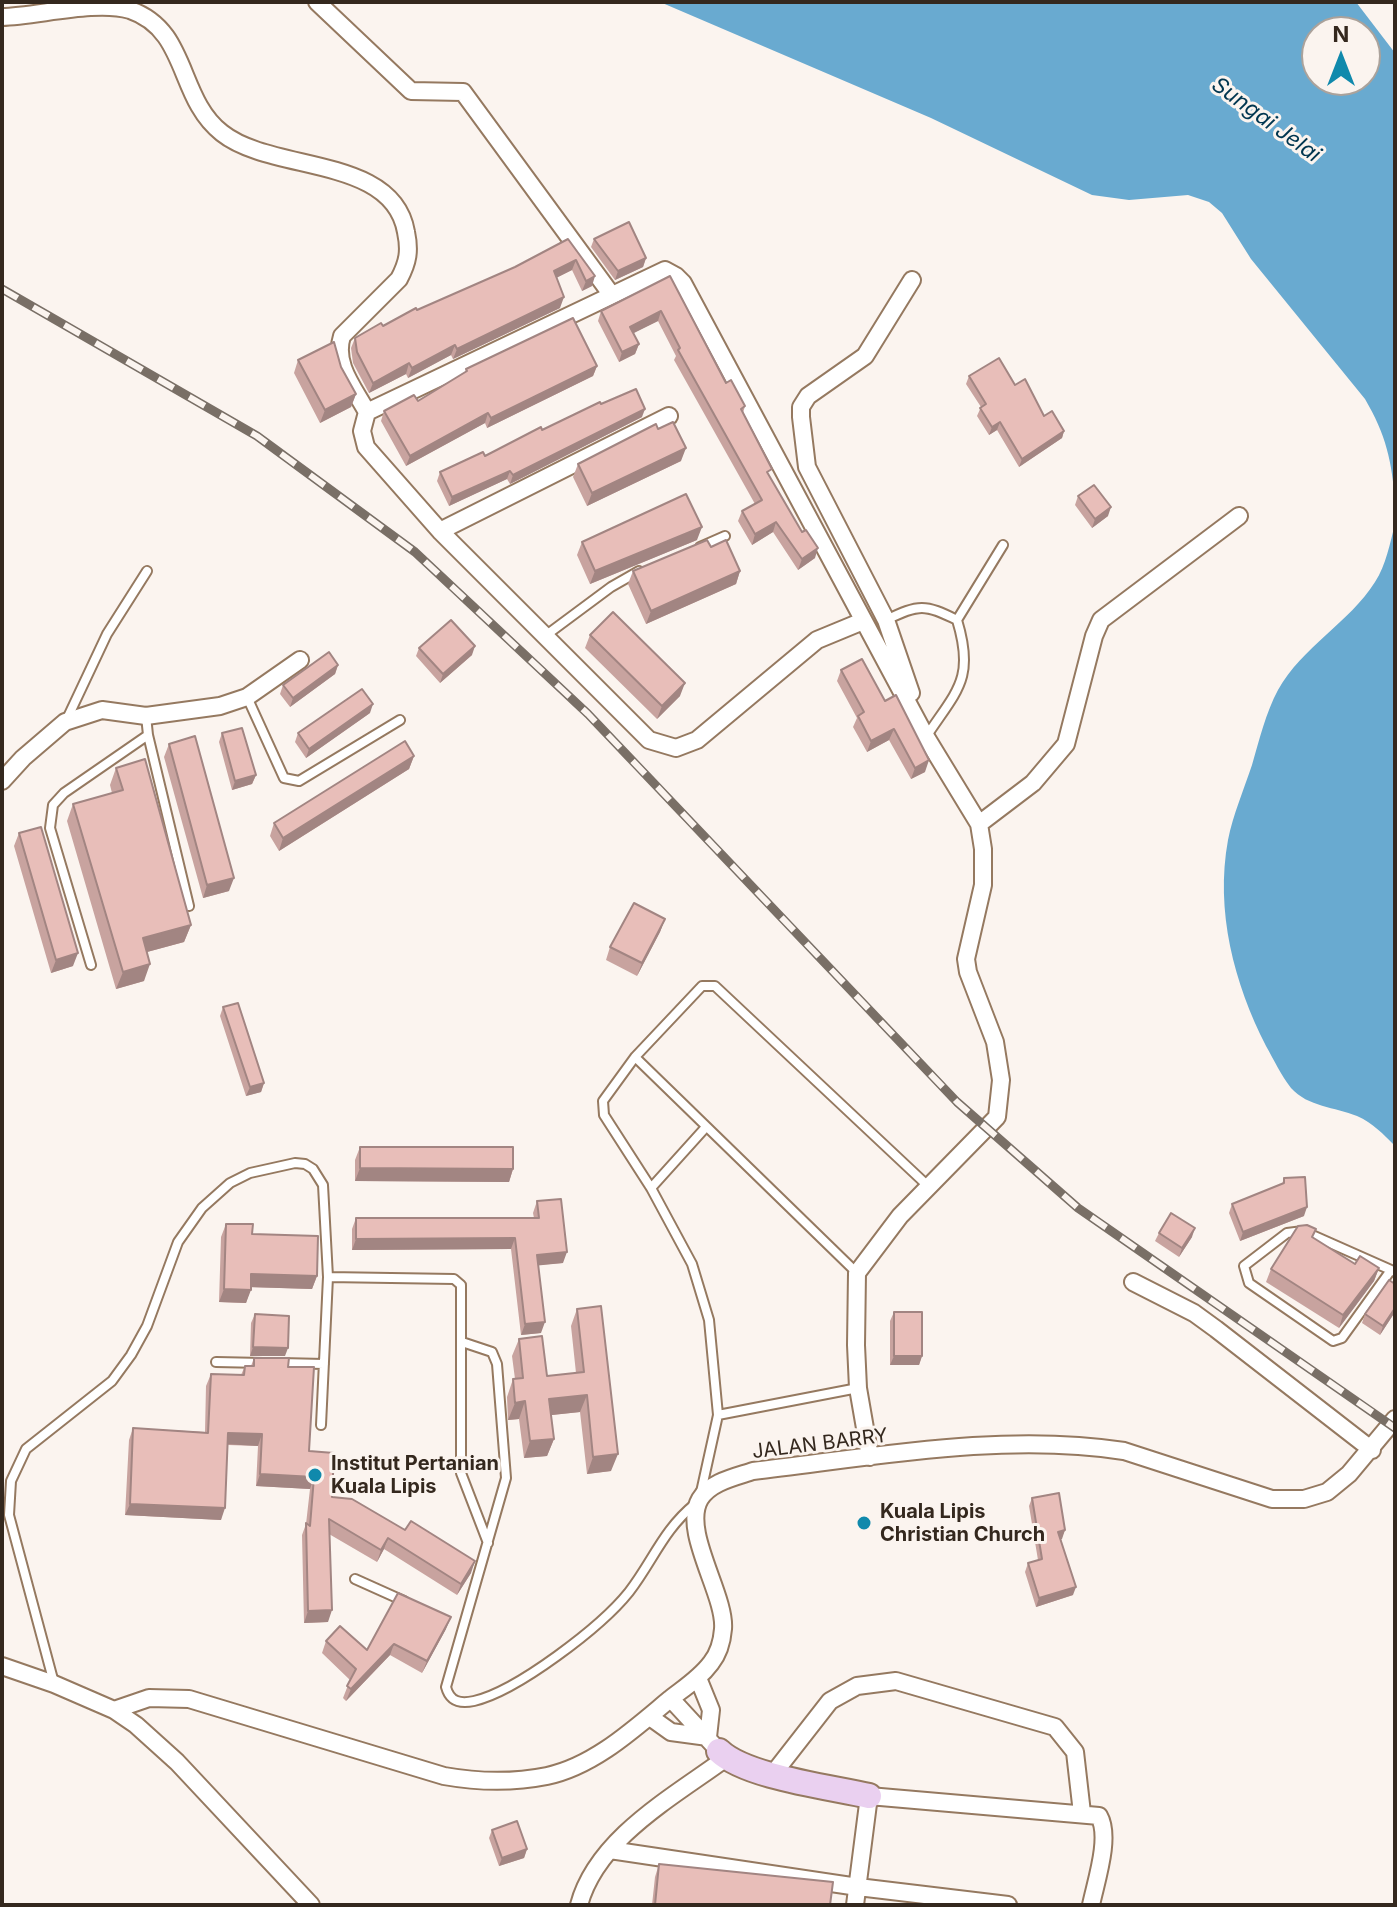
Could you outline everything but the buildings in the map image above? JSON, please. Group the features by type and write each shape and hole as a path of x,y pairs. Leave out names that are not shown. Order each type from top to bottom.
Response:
{"street":[{"path":"317,2 411,91 463,92 611,294"},
{"path":"2,17 106,7 129,10 150,21 173,44 195,101 224,136 251,148 346,174 389,197 401,210 409,255 405,267 399,279 342,336 340,344 343,370 367,412 362,431 366,447 440,531 649,740 676,748 697,740 817,640 863,621"},
{"path":"367,412 665,270 676,276 683,283 926,737 979,824 983,885 966,959 995,1042 1000,1094 997,1117 900,1216 857,1273 858,1388 870,1457"},
{"path":"912,280 865,356 808,396 801,407 807,467 886,620 926,737"},
{"path":"440,531 669,416"},
{"path":"979,824 1033,783 1066,744 1101,620 1239,516"},
{"path":"2,781 23,758 65,722 102,710 146,716 220,706 247,697 300,660"},
{"path":"1133,1282 1194,1313 1372,1450"},
{"name":"JALAN BARRY","path":"700,1500 715,1486 753,1471 1008,1444 1101,1447 1154,1460 1272,1499 1304,1499 1327,1492 1349,1474 1395,1419"},
{"path":"114,1710 149,1698 189,1699 444,1776 483,1783 548,1776 581,1763 650,1717 698,1678 721,1646 724,1625 699,1539 696,1516 700,1500"},
{"path":"2,1666 114,1710 136,1725 177,1762 311,1905"},
{"path":"698,1678 711,1710 717,1749"},
{"path":"773,1774 830,1701 857,1686 896,1681 1055,1727 1075,1752 1082,1813"},
{"path":"671,1699 717,1749"},
{"path":"650,1717 671,1732 717,1749 749,1769 869,1796 1099,1816 1104,1825 1104,1838 1091,1905"},
{"path":"579,1905 590,1875 610,1850 717,1749"},
{"path":"855,1905 869,1796"},
{"path":"610,1850 858,1887 1008,1905"}],"lane":[{"path":"684,553 725,536"},
{"path":"957,620 1003,545"},
{"path":"544,637 611,587 643,570"},
{"path":"65,722 115,620 147,571"},
{"path":"886,620 911,608 929,606 957,620 966,648 963,679 926,737"},
{"path":"247,697 284,778 299,781 400,720"},
{"path":"146,716 189,906"},
{"path":"91,965 50,828 53,805 64,793 148,735"},
{"path":"462,1342 492,1352 497,1364 506,1478 446,1687 454,1701 463,1703 487,1698 515,1685 595,1625 628,1593 674,1521 700,1500 718,1415 709,1320 692,1264 651,1188 604,1115 603,1101 635,1057 702,986 715,986 929,1187"},
{"path":"635,1057 857,1273"},
{"path":"651,1188 706,1127"},
{"path":"54,1684 9,1515 11,1481 26,1449 112,1381 131,1355 147,1326 178,1242 189,1223 230,1183 250,1173 295,1163 313,1169 323,1185 328,1277 321,1425"},
{"path":"1303,1231 1393,1271 1342,1338 1333,1341 1249,1283 1244,1266 1287,1233 1303,1231"},
{"path":"328,1277 454,1279 461,1285 461,1473 488,1543"},
{"path":"216,1362 324,1364"},
{"path":"718,1415 858,1388"},
{"path":"355,1579 409,1603"},
{"path":"450,1621 463,1628"}],"water":[{"name":"Sungai Jelai","path":"660,2 1356,2 1367,16 1301,16 1301,96 1381,96 1381,35 1395,53 1395,502 1387,449 1365,399 1251,259 1222,213 1209,202 1188,195 1129,200 1092,195 931,118"},
{"path":"1395,524 1395,1146 1363,1119 1305,1099 1287,1083 1266,1046 1236,972 1224,893 1230,831 1278,690 1300,661 1352,610 1375,582 1385,561"}],"railway":[{"path":"2,289 257,436 415,552 588,714 957,1102 1078,1208 1395,1428"}],"place":[{"name":"Institut Pertanian Kuala Lipis","path":"315,1475"},
{"name":"Kuala Lipis Christian Church","path":"864,1523"}]}
